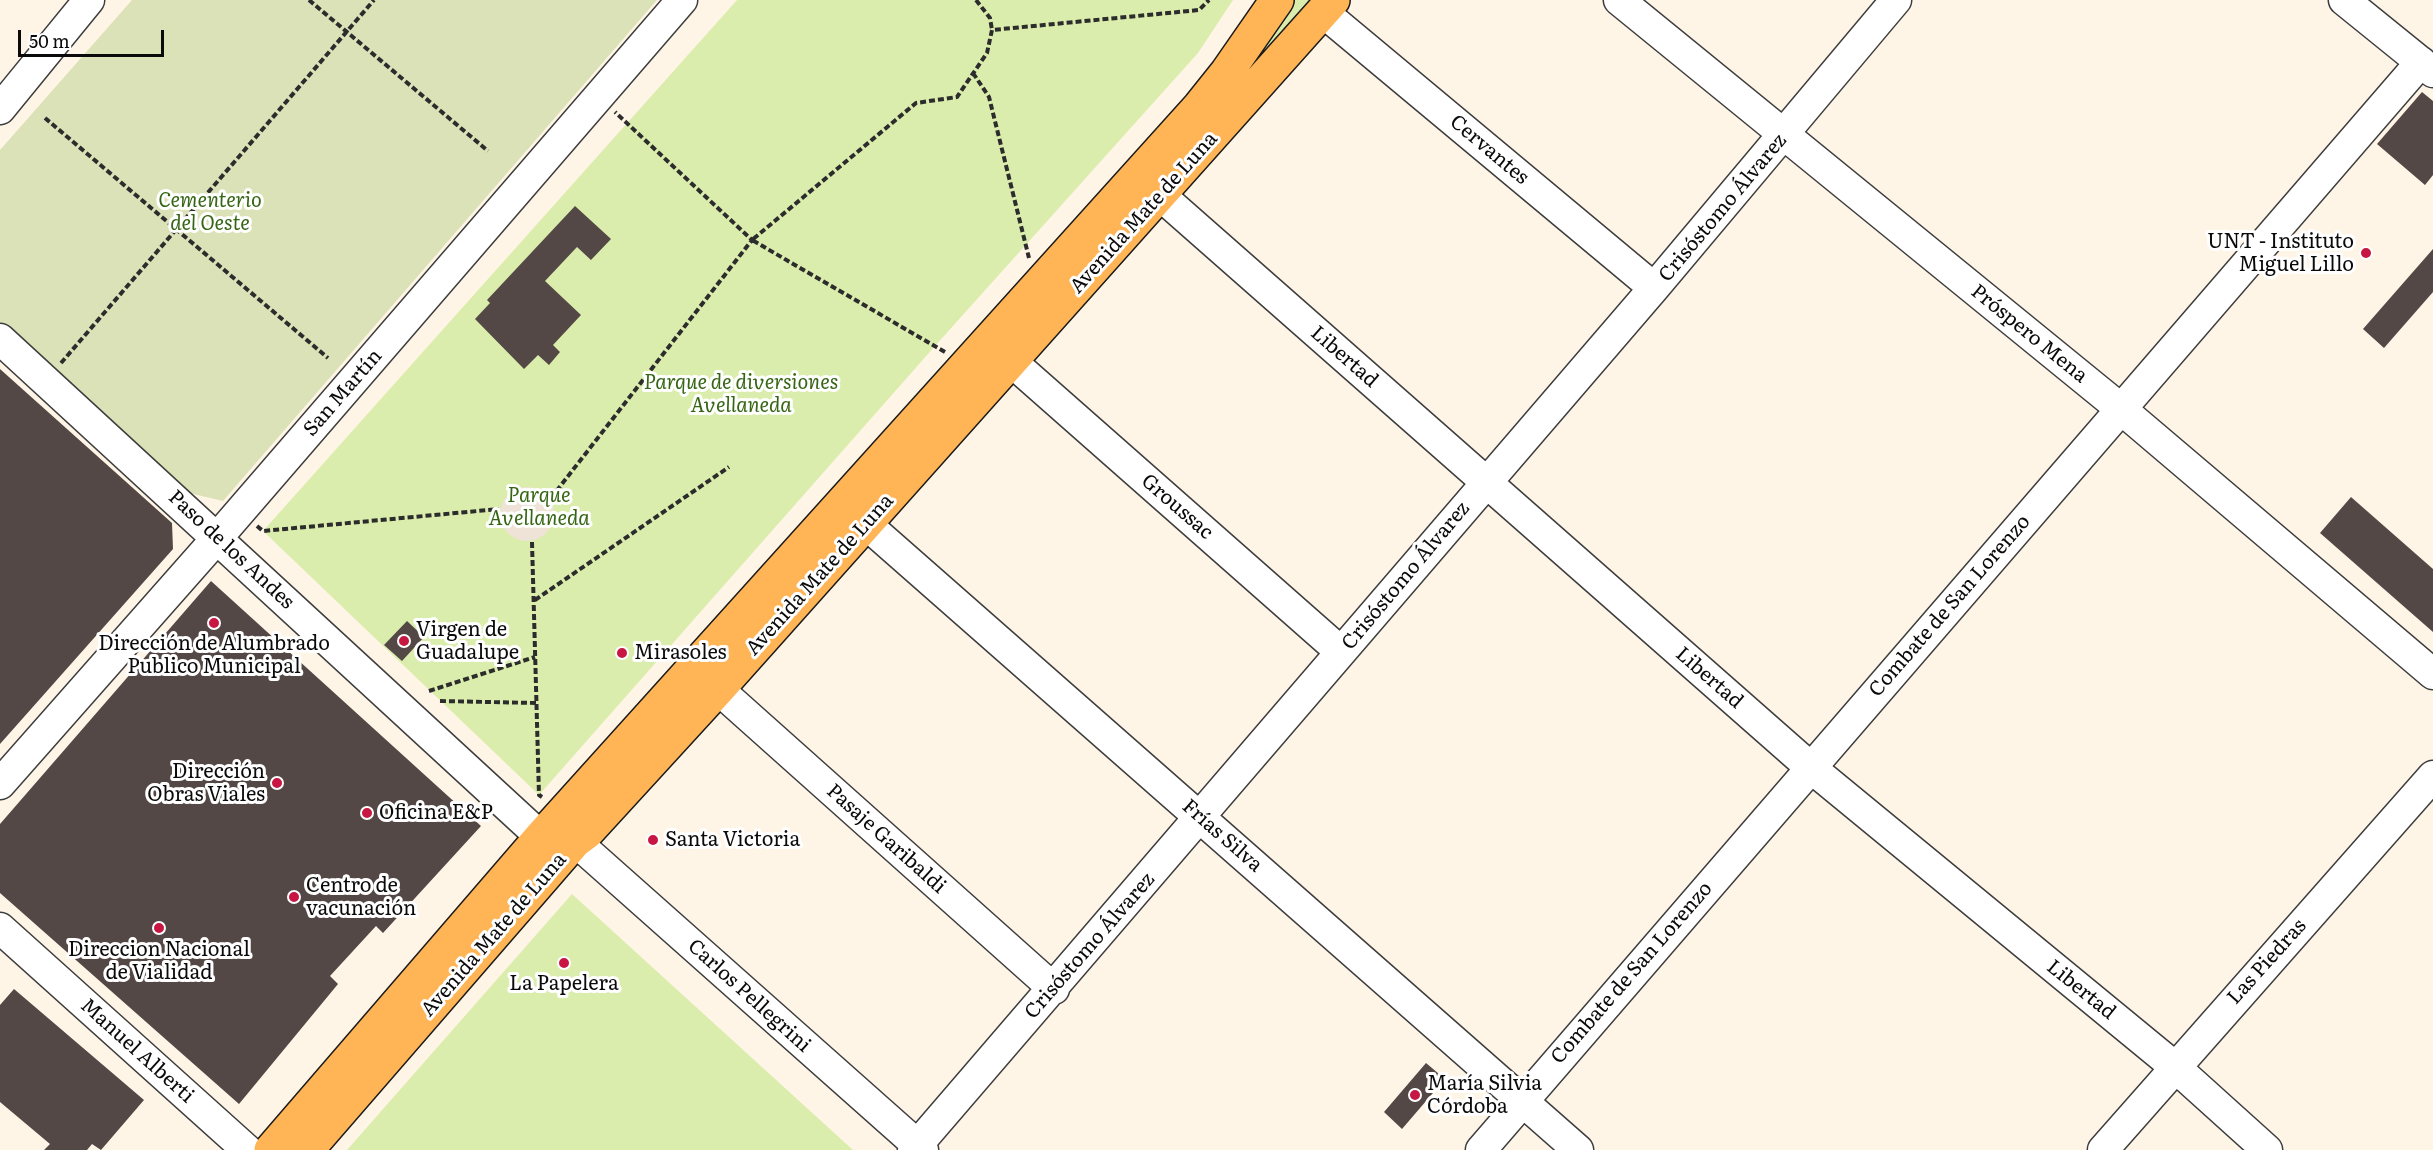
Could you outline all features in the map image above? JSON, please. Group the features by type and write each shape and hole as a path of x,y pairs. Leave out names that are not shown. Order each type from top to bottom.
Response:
{"main road":[{"name":"Avenida Mate de Luna","path":"271,1150 542,837 1199,107 1227,72 1277,0"},
{"name":"Avenida Mate de Luna","path":"307,1150 575,841 587,832 718,689 1328,6"}],"street":[{"path":"0,109 89,0"},
{"name":"San Martín","path":"0,784 218,537 682,0"},
{"name":"Próspero Mena","path":"1619,0 2121,409 2433,674"},
{"name":"Crisóstomo Álvarez","path":"918,1148 1654,288 1896,0"},
{"path":"2344,0 2427,67"},
{"name":"Cervantes","path":"1328,6 1654,288"},
{"name":"Combate de San Lorenzo","path":"1481,1150 2121,409 2427,67"},
{"name":"Libertad","path":"1160,195 1810,767 2175,1067 2267,1150"},
{"name":"Paso de los Andes","path":"0,339 542,837"},
{"name":"Groussac","path":"1012,362 1341,652"},
{"name":"Frías Silva","path":"866,524 1578,1150"},
{"name":"Pasaje Garibaldi","path":"718,689 1054,988"},
{"name":"Las Piedras","path":"2103,1150 2433,776"},
{"path":"542,837 575,841"},
{"name":"Carlos Pellegrini","path":"575,841 918,1148"},
{"name":"Manuel Alberti","path":"0,928 247,1150"}],"path":[{"path":"309,0 488,151"},
{"path":"45,380 374,0"},
{"path":"551,498 752,240 916,103 957,97 987,53 992,30 990,18 976,0"},
{"path":"992,30 1199,10 1209,0"},
{"path":"974,73 989,97 1037,287"},
{"path":"599,97 752,240 966,366"},
{"path":"45,118 328,358"},
{"path":"534,600 729,467"},
{"path":"263,531 499,509"},
{"path":"532,542 539,795"},
{"path":"429,691 535,657"},
{"path":"440,701 536,703"}],"green space":[{"name":"Cementerio del Oeste","path":"132,0 657,0 223,501 189,493 0,322 0,150"},
{"name":"Parque Avellaneda","path":"737,0 1233,0 1198,53 935,346 539,795 263,531"},
{"path":"1293,0 1311,0 1210,116"},
{"path":"572,894 853,1150 347,1150"}],"shaded area":[{"path":"522,487 532,487 542,491 550,499 554,514 550,529 542,537 532,541 522,541 512,537 504,529 500,519 500,509 504,499 512,491"}],"building":[{"path":"2422,92 2433,101 2433,175 2425,185 2377,144"},
{"path":"575,206 611,239 591,260 577,247 545,281 581,315 553,345 560,352 549,365 538,355 524,369 475,319 490,303 487,300"},
{"path":"2433,249 2433,292 2384,348 2363,329"},
{"path":"0,369 172,523 173,549 0,744"},
{"path":"2351,497 2433,569 2433,632 2320,533"},
{"path":"211,581 481,826 383,933 376,926 330,976 338,984 239,1104 0,893 0,824"},
{"name":"Virgen de Guadalupe","path":"407,621 424,637 402,661 384,645"},
{"path":"14,989 144,1100 101,1150 92,1144 87,1150 44,1150 50,1144 0,1102 0,1005"},
{"name":"María Silvia Córdoba","path":"1426,1063 1445,1079 1402,1129 1384,1112"}],"place":[{"name":"UNT - Instituto Miguel Lillo","path":"2366,253"},
{"name":"Dirección de Alumbrado Publico Municipal","path":"214,623"},
{"name":"Virgen de Guadalupe","path":"404,641"},
{"name":"Mirasoles","path":"622,653"},
{"name":"Dirección Obras Viales","path":"277,783"},
{"name":"Oficina E&P","path":"367,813"},
{"name":"Santa Victoria","path":"653,840"},
{"name":"Centro de vacunación","path":"294,897"},
{"name":"Direccion Nacional de Vialidad","path":"159,928"},
{"name":"La Papelera","path":"564,963"},
{"name":"María Silvia Córdoba","path":"1415,1095"}],"park label":[{"name":"Parque de diversiones Avellaneda","path":"741,394"}]}
